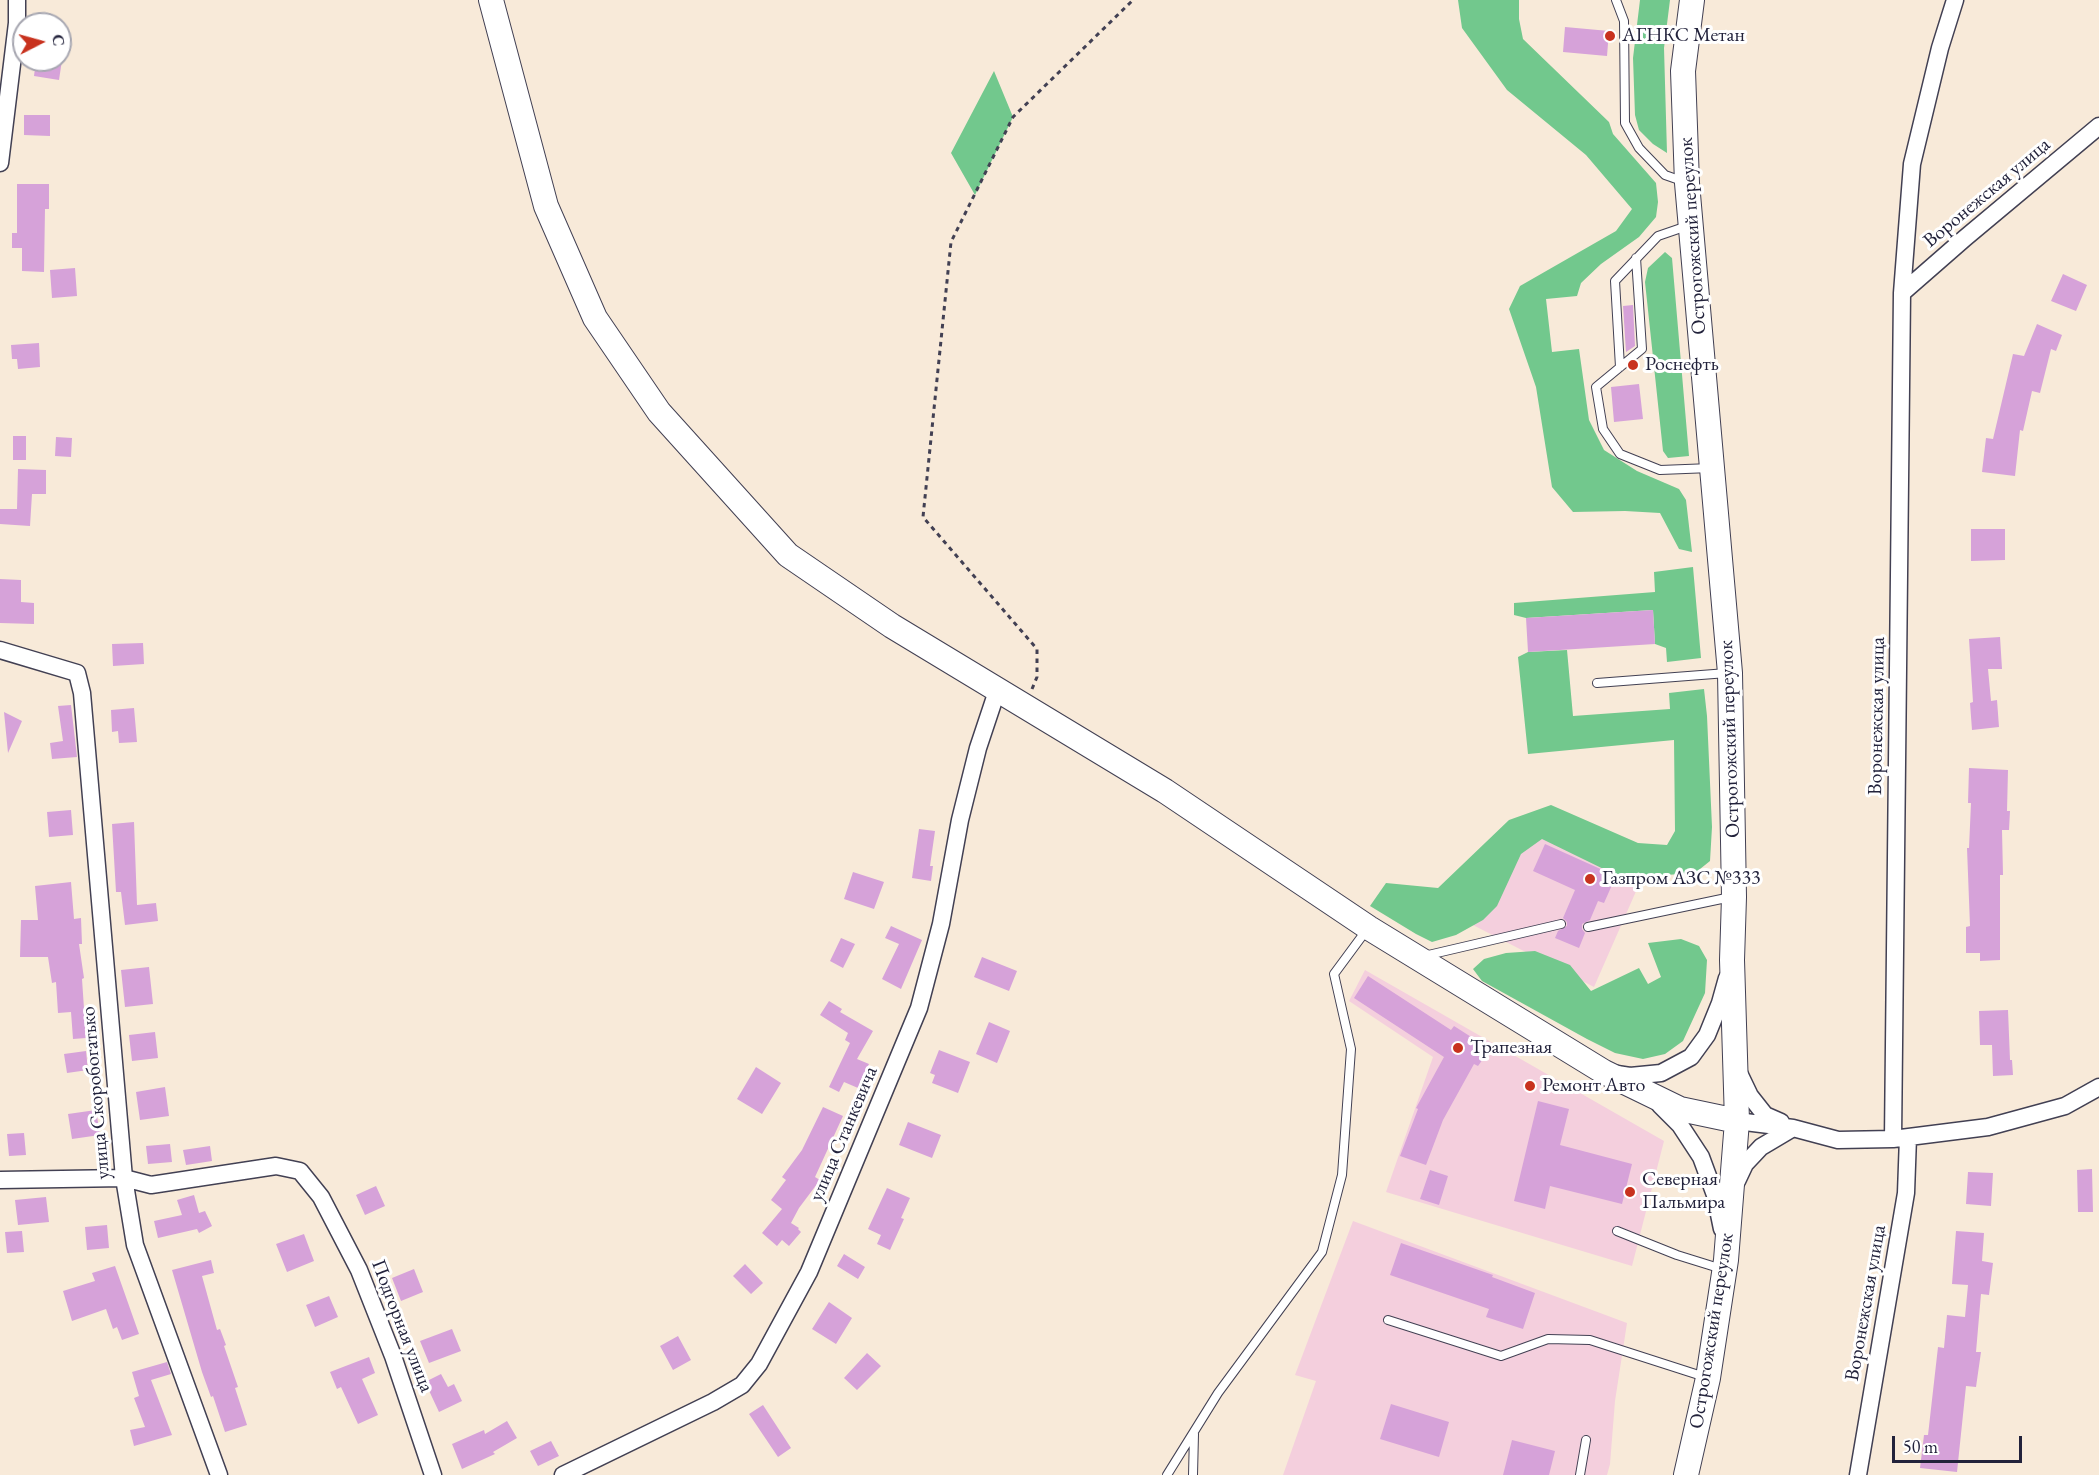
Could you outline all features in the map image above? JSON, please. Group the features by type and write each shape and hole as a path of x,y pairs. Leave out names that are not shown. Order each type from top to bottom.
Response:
{"main road":[{"path":"491,0 546,206 595,318 659,412 788,555 892,626 1165,790 1369,928 1604,1072 1680,1108 1737,1121"},
{"name":"Острогожский переулок","path":"1686,1475 1708,1378 1726,1265 1737,1121 1732,960 1734,897 1730,673 1687,183 1683,71 1692,0"}],"street":[{"path":"0,164 17,23 17,0"},
{"name":"Воронежская улица","path":"1858,1475 1906,1193 1900,1138 1902,293 1912,164 1940,48 1956,0"},
{"name":"Воронежская улица","path":"1902,293 1965,237 2099,126"},
{"name":"улица Скоробогатько","path":"0,650 77,673 82,693 123,1178 135,1245 219,1475"},
{"name":"улица Станкевича","path":"563,1475 713,1402 742,1385 759,1364 810,1272 919,1008 941,924 960,820 978,748 997,691"},
{"path":"1604,1072 1630,1076 1661,1073 1690,1058 1707,1035 1720,1003 1732,960"},
{"path":"1735,1066 1750,1096 1765,1115 1792,1128"},
{"path":"1737,1121 1792,1128 1838,1140 1900,1138 1988,1127 2065,1106 2099,1087"},
{"path":"1648,1093 1680,1125 1701,1157 1715,1195 1726,1265"},
{"path":"1731,1196 1744,1164 1761,1148 1792,1128"},
{"name":"Подгорная улица","path":"0,1180 123,1178 151,1185 276,1166 300,1171 321,1197 363,1280 393,1356 434,1475"}],"lane":[{"path":"1616,0 1624,21 1625,123 1639,148 1665,175 1687,183"},
{"path":"1620,367 1615,281 1658,236 1690,225"},
{"path":"1636,258 1642,349 1596,387 1603,429 1620,454 1660,470 1712,468"},
{"path":"1597,683 1730,673"},
{"path":"1588,927 1734,897"},
{"path":"1417,958 1561,924"},
{"path":"1167,1475 1218,1393 1322,1252 1342,1175 1351,1049 1334,974 1369,928"},
{"path":"1617,1231 1677,1255 1726,1265"},
{"path":"1388,1320 1501,1356 1548,1338 1590,1340 1708,1378"},
{"path":"1193,1475 1194,1434"},
{"path":"1580,1475 1586,1440"}],"path":[{"path":"1026,707 1037,677 1037,649 922,518 951,242 1013,117 1133,0"}],"shaded area":[{"path":"1539,822 1648,864 1594,987 1471,924"},
{"path":"1365,970 1664,1141 1632,1266 1386,1192 1433,1057 1349,1001"},
{"path":"1353,1221 1627,1323 1607,1475 1283,1475 1316,1381 1295,1375"}],"green space":[{"path":"1458,0 1519,0 1519,19 1523,39 1609,122 1613,134 1656,183 1658,202 1656,217 1639,237 1601,264 1581,283 1577,296 1546,299 1552,352 1579,349 1589,420 1604,450 1637,471 1679,489 1686,500 1692,552 1679,549 1660,513 1573,512 1552,487 1536,387 1509,309 1520,286 1616,231 1632,209 1586,155 1507,90 1462,28"},
{"path":"1640,0 1670,0 1664,48 1667,153 1653,144 1639,130 1635,115 1633,58"},
{"path":"994,71 1013,117 975,195 951,153"},
{"path":"1665,252 1672,258 1689,456 1668,458 1663,451 1645,282 1648,268"},
{"path":"1693,567 1701,658 1667,662 1666,648 1655,644 1653,610 1526,618 1514,615 1514,603 1655,592 1654,572"},
{"path":"1567,650 1573,716 1670,709 1669,693 1704,689 1712,827 1710,861 1695,873 1622,878 1542,839 1521,854 1497,906 1483,920 1456,935 1432,942 1370,906 1386,883 1438,888 1509,820 1551,805 1638,843 1667,845 1675,831 1674,740 1528,754 1518,657 1528,652"},
{"path":"1681,939 1699,946 1707,960 1705,993 1683,1041 1665,1054 1643,1059 1615,1053 1587,1039 1482,981 1473,969 1484,959 1506,953 1535,951 1570,965 1591,991 1639,968 1648,984 1661,977 1648,943"}],"building":[{"path":"1565,27 1609,31 1607,56 1563,52"},
{"path":"34,72 60,72 59,80 34,76"},
{"path":"24,115 50,115 50,136 24,135"},
{"path":"17,184 49,184 49,209 45,209 44,272 22,271 22,248 12,248 12,233 17,233"},
{"path":"75,268 77,296 52,298 50,270"},
{"path":"2063,274 2087,285 2076,311 2051,301"},
{"path":"1633,305 1635,346 1626,352 1623,306"},
{"path":"2037,324 2062,335 2056,351 2051,349 2040,393 2032,391 2023,431 2020,430 2015,476 1982,472 1986,438 1993,439 2013,354 2024,356"},
{"path":"39,343 40,367 18,369 17,359 12,359 11,345"},
{"path":"1639,384 1643,419 1614,422 1611,387"},
{"path":"13,436 26,436 26,460 13,460"},
{"path":"56,437 72,438 71,457 55,456"},
{"path":"18,469 46,470 46,494 32,494 30,526 0,524 0,509 17,509"},
{"path":"1971,529 2005,529 2005,560 1971,561"},
{"path":"0,579 21,580 21,602 34,603 34,624 0,623"},
{"path":"1653,610 1655,644 1528,652 1526,618"},
{"path":"2000,637 2002,669 1988,669 1991,701 1997,700 1999,727 1972,730 1970,703 1973,702 1969,639"},
{"path":"143,643 144,664 113,666 112,644"},
{"path":"71,705 77,757 52,759 50,743 63,741 58,706"},
{"path":"134,708 137,742 119,743 118,731 112,732 111,710"},
{"path":"4,712 22,721 8,753"},
{"path":"1969,768 2008,770 2007,811 2010,811 2009,830 2002,830 2000,960 1980,961 1980,953 1966,953 1966,927 1970,926 1967,848 1969,848 1971,803 1968,803"},
{"path":"71,810 73,835 49,837 47,812"},
{"path":"134,822 137,905 156,903 158,921 125,925 121,892 116,892 112,824"},
{"path":"919,829 935,831 930,866 933,866 931,881 912,878"},
{"path":"1545,844 1616,876 1604,903 1598,901 1590,920 1582,924 1585,933 1579,948 1555,938 1558,931 1567,926 1563,918 1575,890 1533,871"},
{"path":"853,872 884,882 874,909 844,899"},
{"path":"71,882 74,919 81,918 82,944 79,944 84,978 82,979 86,1038 73,1039 71,1012 58,1013 56,982 52,983 48,957 20,957 21,920 38,920 35,886"},
{"path":"891,926 922,940 901,989 882,979 899,944 885,938"},
{"path":"841,938 855,944 843,968 830,961"},
{"path":"982,957 1017,971 1009,991 974,977"},
{"path":"149,967 153,1004 125,1007 121,970"},
{"path":"1368,976 1451,1030 1454,1026 1490,1049 1478,1066 1474,1064 1443,1120 1426,1165 1400,1156 1418,1109 1416,1108 1444,1057 1354,998"},
{"path":"829,1001 842,1009 840,1012 873,1031 857,1059 869,1064 858,1088 844,1082 839,1092 829,1087 850,1043 845,1040 848,1033 820,1015"},
{"path":"2008,1010 2010,1060 2012,1060 2013,1075 1993,1076 1992,1045 1980,1045 1979,1011"},
{"path":"989,1022 1010,1031 997,1063 976,1054"},
{"path":"155,1032 158,1058 132,1061 129,1035"},
{"path":"939,1050 970,1062 958,1093 932,1083 935,1075 930,1073"},
{"path":"86,1051 88,1070 67,1073 64,1054"},
{"path":"756,1067 781,1083 762,1114 737,1099"},
{"path":"165,1087 169,1116 140,1120 136,1092"},
{"path":"1538,1101 1569,1109 1560,1145 1632,1164 1622,1204 1550,1186 1545,1209 1514,1201"},
{"path":"823,1107 843,1116 815,1177 820,1180 791,1223 801,1232 789,1246 782,1240 777,1246 762,1233 782,1209 771,1200 786,1180 782,1177 802,1150"},
{"path":"96,1110 100,1135 72,1139 68,1114"},
{"path":"908,1122 941,1135 932,1158 899,1145"},
{"path":"24,1133 26,1155 9,1156 7,1134"},
{"path":"170,1144 172,1162 148,1164 146,1146"},
{"path":"210,1146 212,1161 186,1165 183,1150"},
{"path":"2092,1169 2093,1212 2078,1212 2077,1170"},
{"path":"1430,1170 1448,1176 1439,1205 1420,1199"},
{"path":"1968,1172 1993,1173 1991,1206 1966,1204"},
{"path":"376,1186 385,1206 365,1215 356,1195"},
{"path":"887,1188 910,1198 901,1218 904,1219 890,1250 877,1244 881,1235 868,1229"},
{"path":"194,1195 199,1213 205,1211 212,1226 199,1233 197,1229 158,1238 154,1221 182,1215 177,1200"},
{"path":"46,1197 49,1222 18,1225 15,1200"},
{"path":"107,1225 109,1248 87,1250 85,1227"},
{"path":"22,1231 24,1252 7,1253 5,1232"},
{"path":"1956,1231 1984,1233 1982,1261 1993,1263 1989,1295 1981,1294 1976,1352 1981,1352 1976,1387 1966,1386 1957,1472 1920,1468 1924,1435 1928,1435 1938,1347 1944,1348 1947,1315 1965,1317 1968,1285 1952,1284"},
{"path":"304,1234 314,1261 287,1272 276,1244"},
{"path":"1401,1243 1493,1275 1492,1277 1535,1293 1523,1329 1486,1317 1489,1309 1390,1275"},
{"path":"844,1254 865,1267 858,1279 837,1266"},
{"path":"211,1260 214,1273 202,1276 217,1330 220,1329 226,1345 224,1346 238,1387 235,1388 247,1425 225,1432 202,1372 172,1270"},
{"path":"745,1264 763,1283 751,1294 733,1276"},
{"path":"115,1266 139,1334 122,1340 117,1327 113,1329 106,1309 72,1321 63,1291 95,1281 92,1273"},
{"path":"414,1269 423,1292 401,1301 392,1278"},
{"path":"329,1296 338,1317 315,1327 306,1305"},
{"path":"829,1302 852,1318 836,1344 812,1329"},
{"path":"452,1329 461,1351 429,1363 420,1341"},
{"path":"678,1336 691,1360 673,1370 660,1346"},
{"path":"867,1353 881,1366 857,1390 844,1378"},
{"path":"369,1357 375,1373 362,1379 378,1415 358,1424 341,1387 337,1389 330,1372"},
{"path":"167,1362 171,1374 151,1380 172,1435 134,1446 130,1430 145,1427 134,1398 139,1396 132,1372"},
{"path":"441,1374 448,1387 454,1384 462,1401 439,1412 425,1382"},
{"path":"1391,1404 1449,1422 1439,1457 1380,1439"},
{"path":"763,1405 791,1448 778,1457 749,1414"},
{"path":"507,1421 517,1438 493,1452 495,1454 462,1469 452,1444 484,1430 485,1434"},
{"path":"1512,1440 1555,1451 1549,1475 1503,1475"},
{"path":"551,1441 559,1456 538,1466 530,1451"}],"place":[{"name":"АГНКС Метан","path":"1610,36"},
{"name":"Роснефть","path":"1633,365"},
{"name":"Газпром АЗС №333","path":"1590,879"},
{"name":"Трапезная","path":"1458,1048"},
{"name":"Ремонт Авто","path":"1530,1086"},
{"name":"Северная Пальмира","path":"1630,1192"}]}
